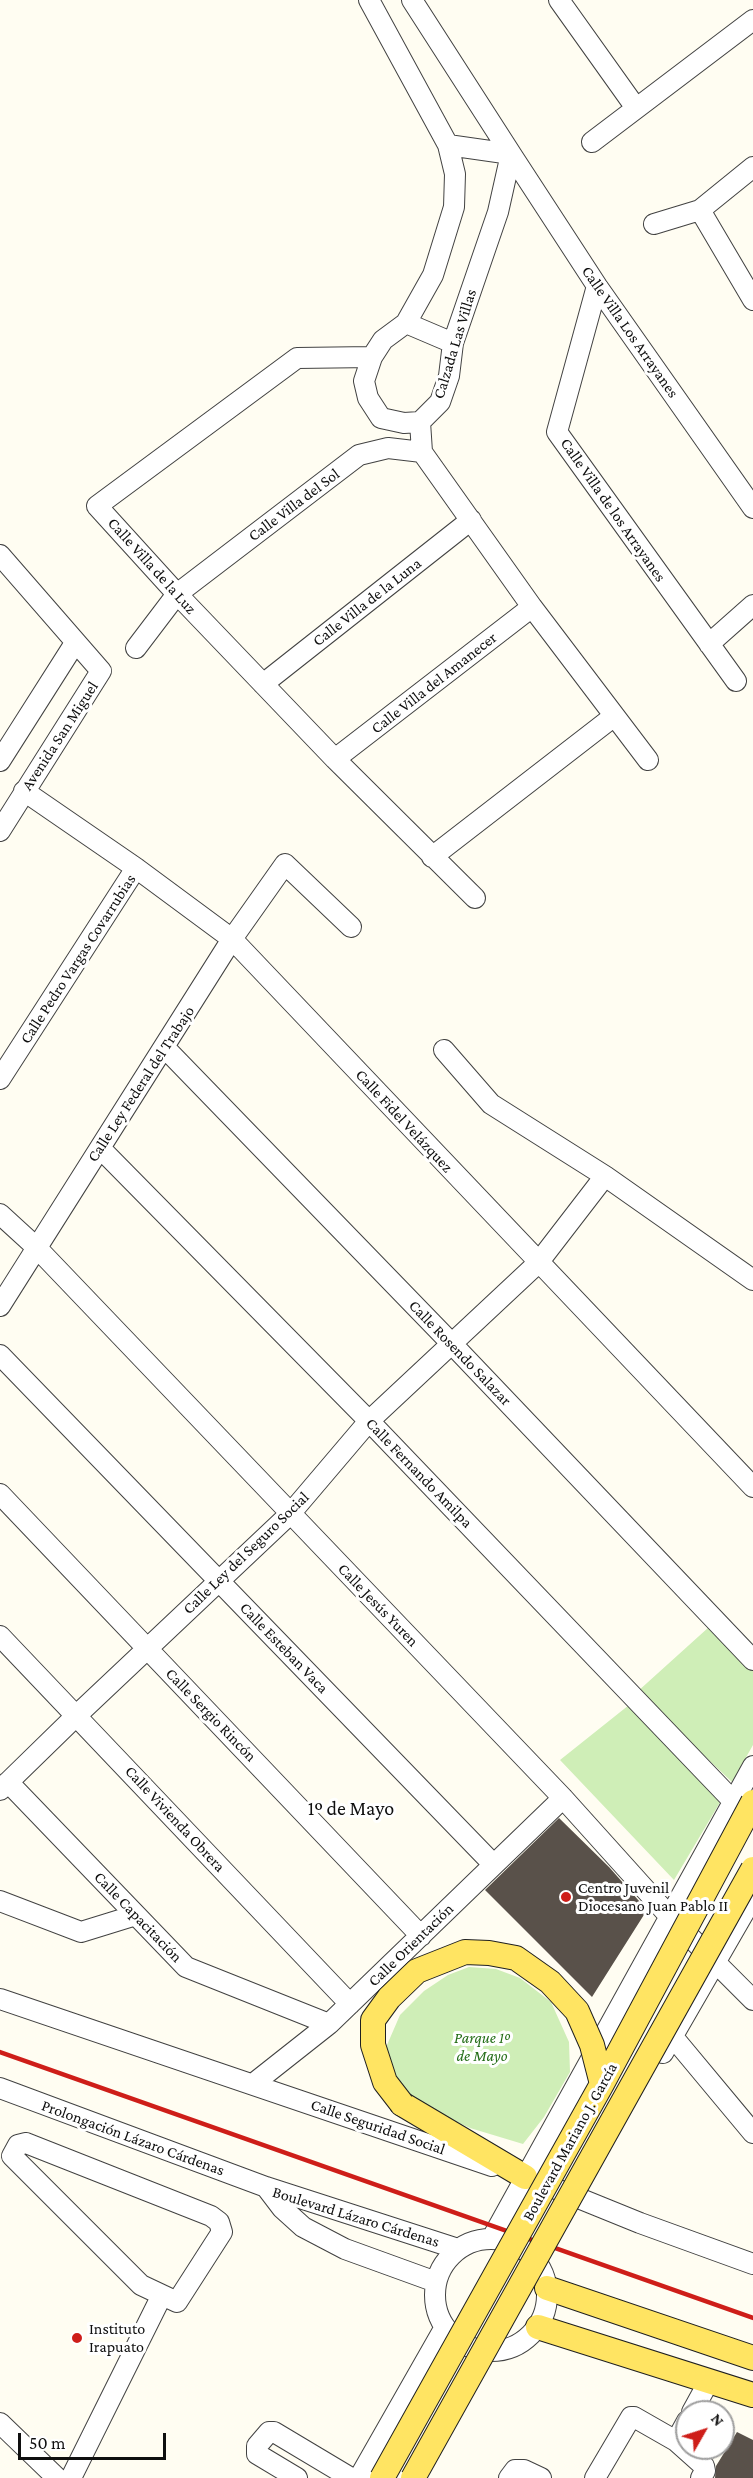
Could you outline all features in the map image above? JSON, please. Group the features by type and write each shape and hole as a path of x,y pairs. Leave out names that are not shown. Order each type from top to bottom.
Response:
{"main road":[{"name":"Boulevard Mariano J. García","path":"382,2478 602,2084 743,1802"},
{"name":"Boulevard Mariano J. García","path":"413,2478 753,1869"},
{"path":"525,2177 402,2104 385,2082 373,2045 373,2019 389,1998 417,1971 465,1952 489,1953 516,1958 550,1983 577,2011 592,2045 602,2084"},
{"path":"548,2288 753,2358"},
{"path":"538,2327 753,2395"}],"street":[{"path":"369,0 448,145 455,174 454,207 433,275 406,323 383,340 372,357 364,381 368,398 381,418 404,423 420,422 422,452 532,607 613,717 648,760"},
{"path":"412,0 511,153"},
{"path":"559,0 636,108"},
{"path":"592,142 753,20"},
{"path":"448,145 511,153"},
{"name":"Calle Villa Los Arrayanes","path":"511,153 597,286 753,508"},
{"name":"Calzada Las Villas","path":"420,422 440,402 449,376 453,343 498,212 511,153"},
{"path":"654,224 700,210 753,167"},
{"path":"700,210 753,300"},
{"name":"Calle Villa de los Arrayanes","path":"597,286 557,432 736,681"},
{"path":"406,323 453,343"},
{"name":"Calle Villa de la Luz","path":"372,357 297,358 97,506 177,594 335,759 475,898"},
{"name":"Calle Villa del Sol","path":"136,648 177,594 359,455 388,447 422,452"},
{"name":"Calle Villa de la Luna","path":"263,684 471,520"},
{"path":"0,555 75,643 0,761"},
{"path":"709,644 753,605"},
{"name":"Calle Villa del Amanecer","path":"335,759 532,607"},
{"name":"Avenida San Miguel","path":"0,831 101,671 75,643"},
{"path":"432,857 613,717"},
{"name":"Calle Fidel Velázquez","path":"24,791 136,868 232,939 753,1487"},
{"name":"Calle Ley Federal del Trabajo","path":"0,1306 232,939 285,864 351,927"},
{"name":"Calle Pedro Vargas Covarrubias","path":"0,1079 136,868"},
{"name":"Calle Rosendo Salazar","path":"165,1048 452,1344 753,1660"},
{"path":"444,1050 491,1104 605,1176 753,1280"},
{"name":"Calle Fernando Amilpa","path":"100,1148 743,1802"},
{"name":"Calle Ley del Seguro Social","path":"4,1786 290,1514 369,1421 538,1263 605,1176"},
{"name":"Calle Jesús Yuren","path":"0,1214 36,1247 563,1798 670,1918 753,2000"},
{"name":"Calle Esteban Vaca","path":"0,1355 493,1864"},
{"name":"Calle Sergio Rincón","path":"0,1494 421,1936"},
{"name":"Calle Vivienda Obrera","path":"0,1636 350,2004"},
{"path":"492,2238 670,1918 743,1802 753,1766"},
{"name":"Calle Capacitación","path":"4,1786 186,1967 329,2024"},
{"name":"Calle Orientación","path":"253,2084 329,2024 563,1798"},
{"path":"539,2265 580,2199 753,1897"},
{"path":"0,1901 81,1932 136,1915"},
{"name":"Calle Seguridad Social","path":"0,1999 525,2177 753,2264"},
{"path":"673,2037 753,2133"},
{"name":"Prolongación Lázaro Cárdenas","path":"0,2088 266,2187"},
{"path":"26,2143 211,2216 219,2222 222,2232 177,2302 162,2295 141,2285 12,2156 18,2145 26,2143"},
{"name":"Boulevard Lázaro Cárdenas","path":"266,2187 458,2249"},
{"name":"Boulevard Lázaro Cárdenas","path":"266,2187 282,2208 303,2227 345,2248 436,2282"},
{"path":"492,2238 506,2240 530,2254 539,2265 548,2288 545,2314 538,2327 519,2345 492,2352 474,2349 458,2340 445,2327 434,2298 440,2269 458,2249 468,2243 492,2238"},
{"path":"71,2478 162,2295"},
{"path":"359,2478 445,2327"},
{"path":"424,2478 492,2352"},
{"path":"699,2400 710,2381"},
{"path":"408,2391 435,2392 449,2401 458,2415"},
{"path":"595,2478 631,2417 634,2416 675,2440"},
{"path":"0,2423 50,2475"},
{"path":"297,2478 256,2454 257,2446 269,2432 274,2432 351,2478"},
{"path":"697,2460 704,2466 705,2471 701,2478"},
{"path":"509,2478 515,2470 524,2470 541,2478"}],"green space":[{"path":"709,1627 753,1671 753,1745 732,1782 637,1692"},
{"path":"629,1705 722,1799 674,1880 560,1760"},
{"name":"Parque 1º de Mayo","path":"469,1967 496,1969 520,1978 551,2002 569,2042 570,2072 544,2117 523,2144 470,2128 415,2103 400,2089 387,2062 387,2045 400,2015 424,1991 448,1975"}],"building":[{"name":"Centro Juvenil Diocesano Juan Pablo II","path":"559,1818 609,1867 647,1910 592,1997 485,1890"},
{"path":"737,2432 753,2440 753,2478 715,2478 716,2466 720,2460 735,2460"}],"railway":[{"path":"0,2052 753,2318"}],"place":[{"name":"Centro Juvenil Diocesano Juan Pablo II","path":"566,1897"},
{"name":"Instituto Irapuato","path":"77,2338"}],"district":[{"name":"1º de Mayo","path":"351,1809"}]}
